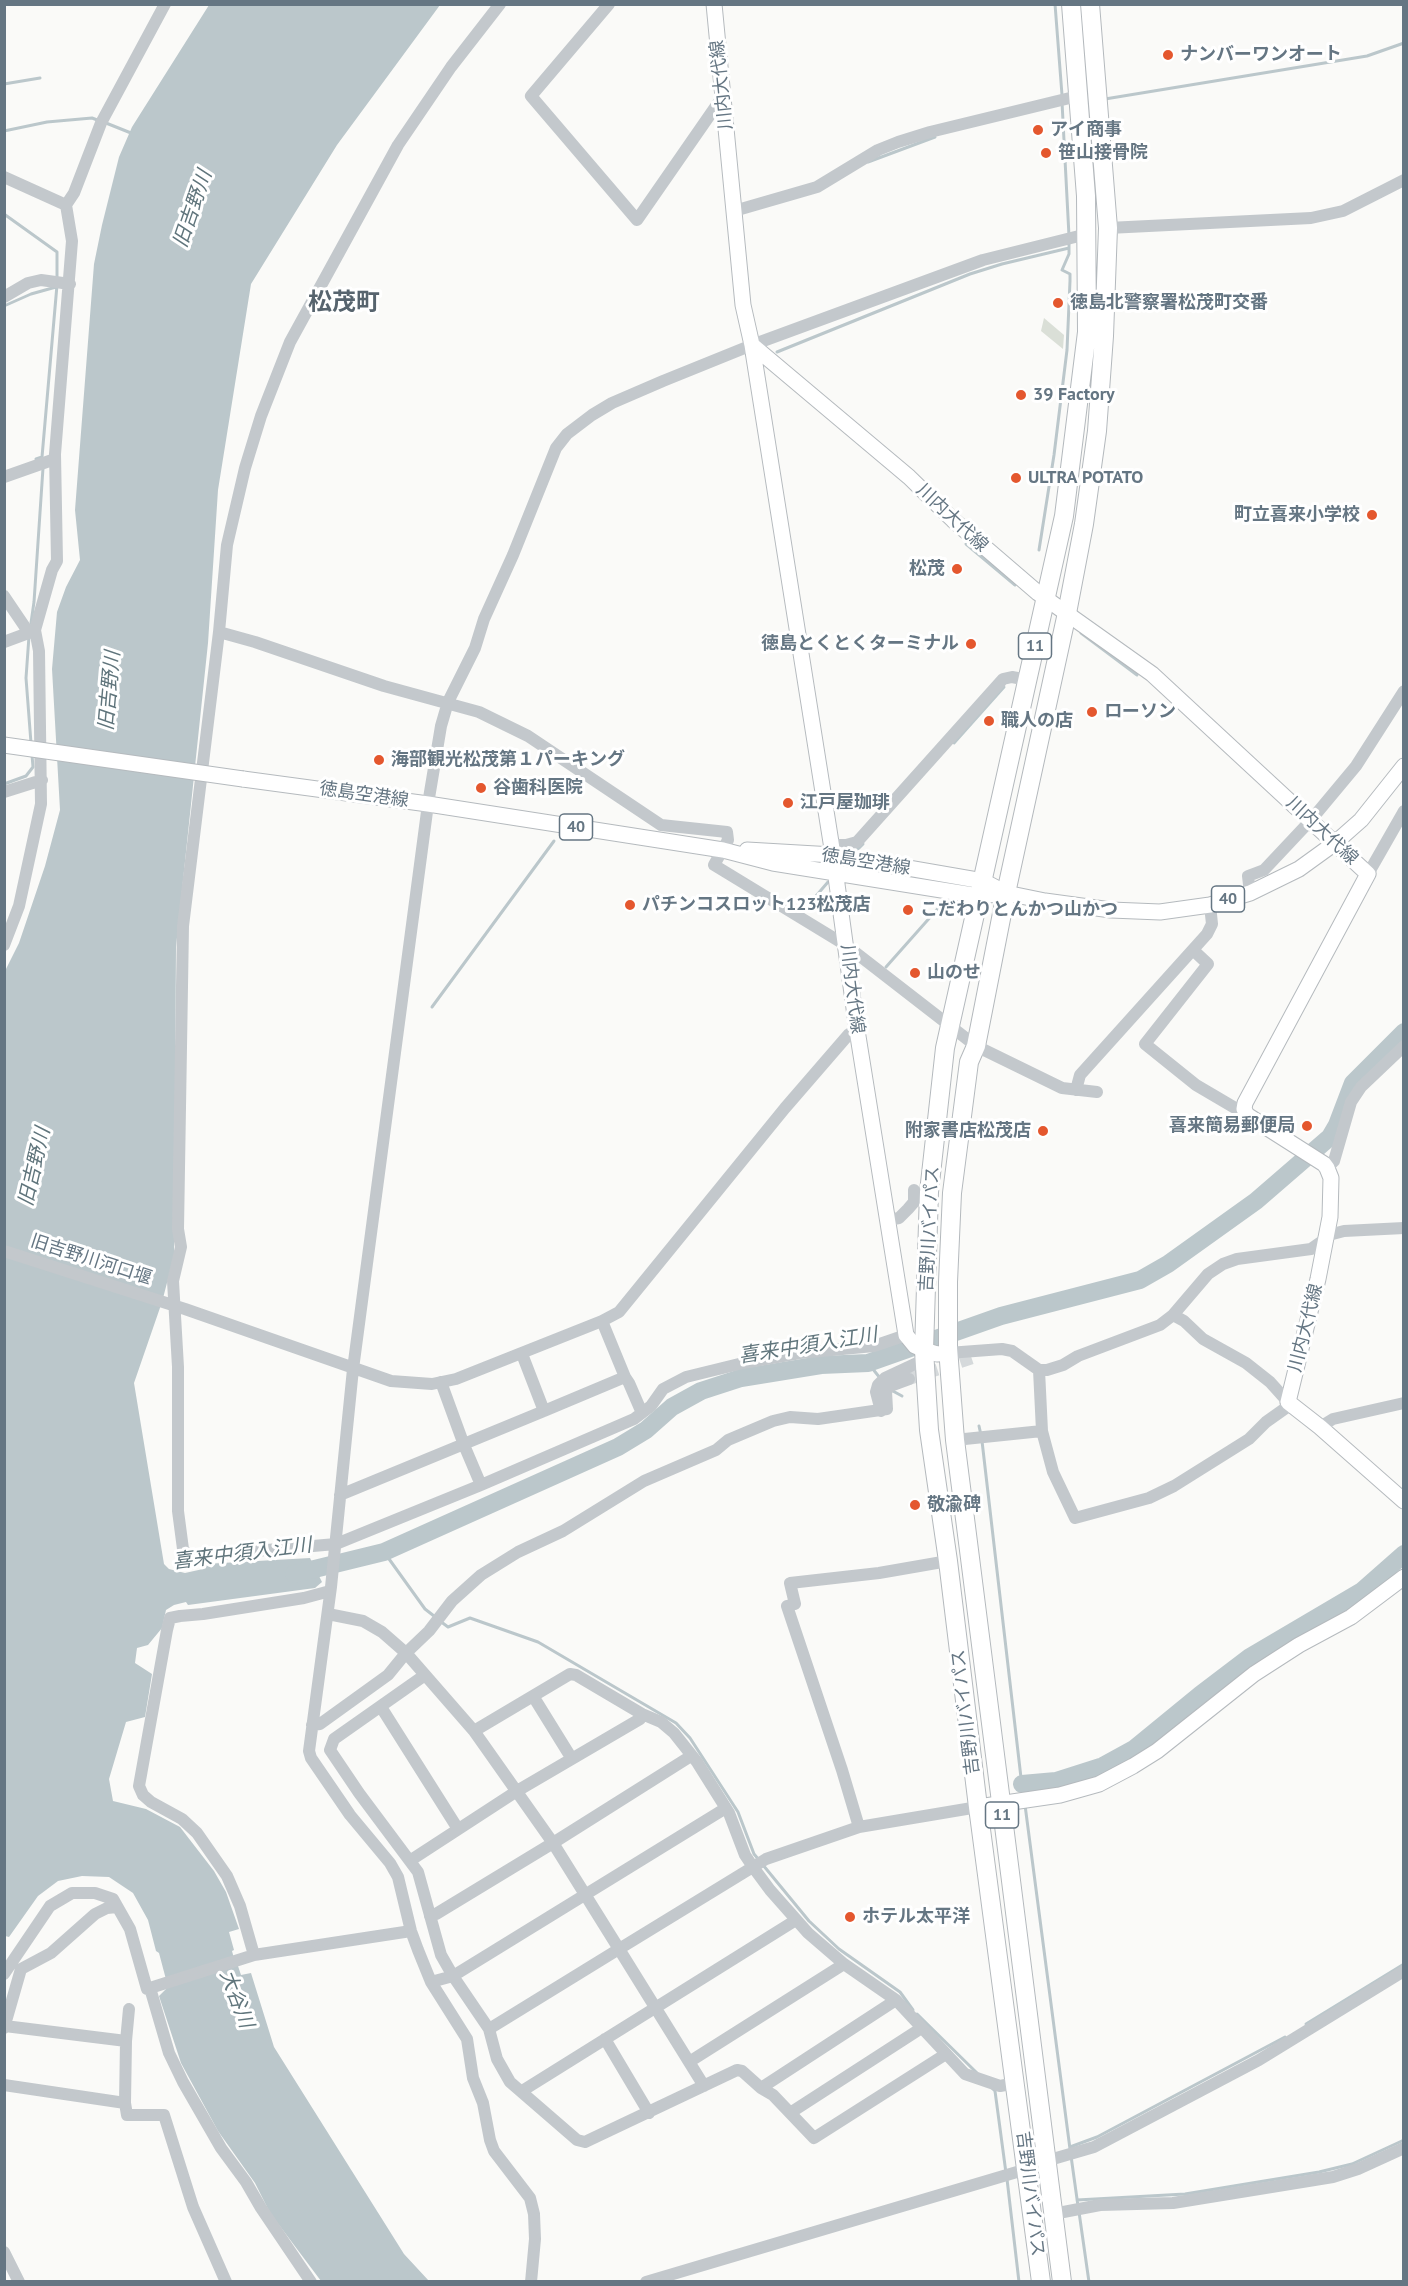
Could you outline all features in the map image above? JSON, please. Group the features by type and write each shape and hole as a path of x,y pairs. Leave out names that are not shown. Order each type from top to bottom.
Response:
{"highway":[{"name":"吉野川バイパス","path":"1041,2282 1013,2173 1008,2085 978,1807 948,1561 929,1430 926,1282 929,1192 950,1024 1064,516 1087,332 1087,234 1071,4"},
{"name":"吉野川バイパス","path":"1062,2282 1060,2213 963,1438 928,1350 948,1282 952,1193 969,1062 976,1046 1006,893 1067,613 1084,524 1097,431 1104,336 1108,228 1090,4"}],"main road":[{"name":"川内大代線","path":"714,4 743,306 752,345 836,872 857,1030 888,1220 928,1350"},
{"name":"川内大代線","path":"752,345 909,477 982,547 1046,598 1152,674 1368,874 1245,1103 1247,1115"},
{"name":"徳島空港線","path":"4,745 428,804 723,850 773,863 981,888"},
{"name":"徳島空港線","path":"723,850 832,850 981,888 1045,901 1160,912 1210,905 1250,893 1299,869 1335,843 1361,820 1404,766"},
{"path":"1247,1115 1315,1160"},
{"name":"川内大代線","path":"1289,1404 1330,1217 1331,1178 1315,1160"},
{"path":"1289,1404 1325,1424 1404,1501"},
{"path":"978,1807 1060,1795 1099,1784 1133,1766 1157,1751 1254,1674 1299,1645 1351,1617 1404,1577"}],"street":[{"path":"31,632 57,561 55,459 72,241 66,205 74,193 101,123 165,4"},
{"path":"500,4 451,67 398,145 290,342 261,416 244,468 227,545 219,632 183,926 178,1229 181,1247 170,1305 178,1367 178,1512 183,1549 187,1554 197,1556 335,1547 634,1419 651,1406 663,1389 686,1377 743,1363 800,1353 874,1346 928,1350 1002,1349 1012,1351 1039,1371 1047,1370 1160,1325 1173,1315 1208,1274 1223,1264 1237,1259 1311,1249 1325,1238 1344,1231 1404,1228"},
{"path":"609,4 531,96 637,220 723,96"},
{"path":"734,211 817,187 878,150 898,142 1078,96"},
{"path":"4,177 66,205"},
{"path":"1108,228 1311,218 1343,211 1404,180"},
{"path":"531,2282 535,2239 530,2198 494,2151 483,2103 473,2078 466,2039 431,1982 411,1931 399,1877 390,1863 360,1830 311,1758 309,1751 331,1589 352,1369 428,804 441,726 448,702 475,648 484,619 513,555 556,448 567,434 591,415 612,403 752,345 983,260 1087,234"},
{"path":"4,297 28,283 41,280 70,285"},
{"path":"4,477 55,459"},
{"path":"4,596 27,630 31,632 39,651 42,780 41,804 32,851 19,906 4,945"},
{"path":"4,642 31,632"},
{"path":"219,632 384,686 480,711 528,736 661,825 727,832 728,840 714,865 847,946 976,1046 1062,1088 1097,1092"},
{"path":"832,850 857,842 1003,680 1012,677 1028,680"},
{"path":"1250,893 1248,876 1264,870 1311,820 1356,766 1404,691"},
{"path":"4,792 42,780"},
{"path":"1368,874 1404,811"},
{"path":"1076,1090 1080,1075 1207,934 1212,924 1210,905"},
{"path":"1193,950 1208,964 1145,1044 1196,1084 1247,1115"},
{"name":"旧吉野川河口堰","path":"4,1251 170,1305 352,1369 401,1383 432,1384 456,1379 522,1354 619,1312 785,1108 849,1034 857,1030"},
{"path":"1315,1160 1334,1161 1351,1102 1360,1087 1404,1046"},
{"path":"888,1220 899,1218 908,1209 914,1202 914,1190"},
{"path":"1039,1371 1042,1431 1053,1472 1075,1518 1149,1498 1174,1486 1249,1439 1289,1404 1270,1382 1246,1364 1203,1339 1184,1321 1173,1315"},
{"path":"602,1321 642,1413"},
{"path":"885,1385 928,1350"},
{"path":"522,1354 544,1411"},
{"path":"973,1358 986,1355 1021,1357"},
{"path":"340,1495 625,1377"},
{"path":"885,1385 909,1379"},
{"path":"441,1382 481,1485"},
{"path":"312,1725 320,1724 388,1675 445,1611 482,1575 518,1552 563,1531 644,1481 716,1450 728,1440 773,1421 790,1417 818,1419 887,1409 885,1385"},
{"path":"1325,1424 1404,1403"},
{"path":"963,1438 1042,1431"},
{"path":"859,1827 787,1606 795,1604 790,1583 879,1573 948,1561"},
{"path":"254,1955 240,1906 227,1876 197,1833 182,1820 151,1802 143,1795 139,1786 167,1630 170,1618 304,1598 331,1589"},
{"path":"328,1614 363,1621 382,1632 406,1653 474,1731 553,1843 704,2086"},
{"path":"474,1731 570,1674 576,1675 642,1714 661,1722 674,1733 726,1808 745,1854 759,1863 796,1920 808,1934 844,1964 896,2000 959,2070 972,2076 1008,2085"},
{"path":"425,1675 334,1739 330,1750 418,1872 441,1955 453,1977 489,2029 497,2059 510,2082 577,2140 585,2142 737,2070 742,2071 761,2088 773,2094 814,2138 946,2054"},
{"path":"533,1696 572,1759"},
{"path":"381,1707 458,1829"},
{"path":"411,1860 517,1791 640,1719 642,1714"},
{"path":"430,1916 553,1843 691,1756"},
{"path":"489,2029 759,1863 859,1827 978,1807"},
{"path":"431,1982 453,1977 726,1808"},
{"path":"4,1974 50,1906 72,1893 95,1893 113,1899 130,1929 147,1989 254,1955 411,1931"},
{"path":"117,1907 107,1908 95,1914 51,1953 21,1969 5,2027 126,2041"},
{"path":"522,2091 796,1920"},
{"path":"689,2062 844,1964"},
{"path":"1052,2159 1094,2147 1259,2060 1404,1971"},
{"path":"153,1987 169,2053 201,2115 311,2282"},
{"path":"761,2088 896,2000"},
{"path":"129,2009 126,2041 125,2103 127,2115 164,2115 193,2207 226,2282"},
{"path":"790,2113 920,2029"},
{"path":"605,2040 649,2113"},
{"path":"4,2085 125,2103"},
{"path":"1060,2213 1086,2207 1173,2203 1333,2177 1359,2169 1404,2148"},
{"path":"646,2282 1013,2173"},
{"path":"4,2252 19,2282"}],"shaded area":[{"path":"1044,318 1064,335 1063,349 1041,331"}],"water":[{"path":"209,5 440,5 337,145 251,284 218,490 208,643 176,947 174,1256 162,1302 134,1383 164,1564 169,1569 185,1573 203,1569 204,1564 310,1558 322,1582 315,1588 188,1605 186,1602 166,1610 162,1628 148,1645 137,1648 135,1663 152,1674 145,1717 126,1722 109,1779 113,1801 146,1809 180,1827 214,1871 226,1892 239,1929 229,1932 236,1966 241,1975 251,1973 274,2047 404,2254 429,2281 321,2281 270,2213 255,2183 218,2131 181,2063 159,1996 168,1987 159,1953 156,1951 148,1920 133,1893 109,1877 82,1876 58,1881 38,1896 9,1937 5,1936 4,973 19,943 45,866 60,810 52,669 57,612 66,587 80,560 75,510 94,264 102,225 119,157 132,127"}],"waterway":[{"path":"1055,4 1062,95"},
{"path":"1105,99 1367,56 1404,43"},
{"path":"4,84 40,78"},
{"path":"1062,102 1069,236"},
{"path":"4,131 47,122 92,118 100,121"},
{"path":"106,123 131,133"},
{"path":"868,162 935,137"},
{"path":"4,214 57,252 57,279"},
{"path":"777,352 970,274 1069,248 1069,243"},
{"path":"1039,550 1067,350 1070,274 1062,270 1069,254 1069,248"},
{"path":"36,459 42,457 57,285"},
{"path":"4,306 31,294 56,287"},
{"path":"31,623 43,468"},
{"path":"966,544 1015,585"},
{"path":"1081,633 1137,675"},
{"path":"29,636 26,678 31,743"},
{"path":"954,743 1004,687"},
{"path":"4,784 26,776 33,767 32,755"},
{"path":"432,1007 554,841"},
{"path":"856,851 863,844"},
{"path":"804,910 828,882"},
{"path":"886,967 941,905"},
{"name":"喜来中須入江川","path":"294,1574 384,1552 618,1447 646,1430 672,1407 701,1391 741,1378 821,1365 868,1363 1001,1316 1140,1280 1168,1264 1256,1201 1330,1137 1353,1083 1404,1032"},
{"path":"868,1363 880,1378"},
{"path":"891,1390 902,1396"},
{"path":"979,1426 981,1435"},
{"path":"982,1441 1023,1795"},
{"path":"384,1552 425,1609 434,1616"},
{"path":"1022,1784 1056,1781 1103,1766 1134,1749 1250,1657 1362,1591 1404,1554"},
{"path":"440,1621 448,1627 470,1618 538,1642 676,1723 690,1738 738,1812 754,1854 759,1860"},
{"path":"1025,1805 1070,2149"},
{"path":"763,1865 809,1921 839,1949 900,1992 913,2010"},
{"path":"1306,2024 1404,1964"},
{"path":"917,2014 977,2073"},
{"path":"1070,2147 1097,2137 1285,2037"},
{"path":"992,2088 995,2091 1006,2173"},
{"path":"1077,2200 1185,2194 1319,2172 1352,2164 1404,2140"},
{"path":"1071,2156 1078,2206"},
{"path":"1007,2179 1019,2282"},
{"path":"1079,2212 1089,2282"}],"tunnel":[{"path":"909,1379 973,1358"}],"place":[{"name":"ナンバーワンオート","path":"1168,55"},
{"name":"アイ商事","path":"1038,130"},
{"name":"笹山接骨院","path":"1046,153"},
{"name":"徳島北警察署松茂町交番","path":"1058,303"},
{"name":"39 Factory","path":"1021,395"},
{"name":"ULTRA POTATO","path":"1016,478"},
{"name":"町立喜来小学校","path":"1372,515"},
{"name":"松茂","path":"957,569"},
{"name":"徳島とくとくターミナル","path":"971,644"},
{"name":"ローソン","path":"1092,712"},
{"name":"職人の店","path":"989,721"},
{"name":"海部観光松茂第１パーキング","path":"379,760"},
{"name":"谷歯科医院","path":"481,788"},
{"name":"江戸屋珈琲","path":"788,803"},
{"name":"パチンコスロット123松茂店","path":"630,905"},
{"name":"こだわりとんかつ山かつ","path":"908,910"},
{"name":"山のせ","path":"915,973"},
{"name":"喜来簡易郵便局","path":"1307,1126"},
{"name":"附家書店松茂店","path":"1043,1131"},
{"name":"敬渝碑","path":"915,1505"},
{"name":"ホテル太平洋","path":"850,1917"}],"district":[{"name":"松茂町","path":"344,303"}],"water label":[{"name":"旧吉野川","path":"193,209"},
{"name":"旧吉野川","path":"110,691"},
{"name":"旧吉野川","path":"35,1167"},
{"name":"大谷川","path":"236,1999"}]}
